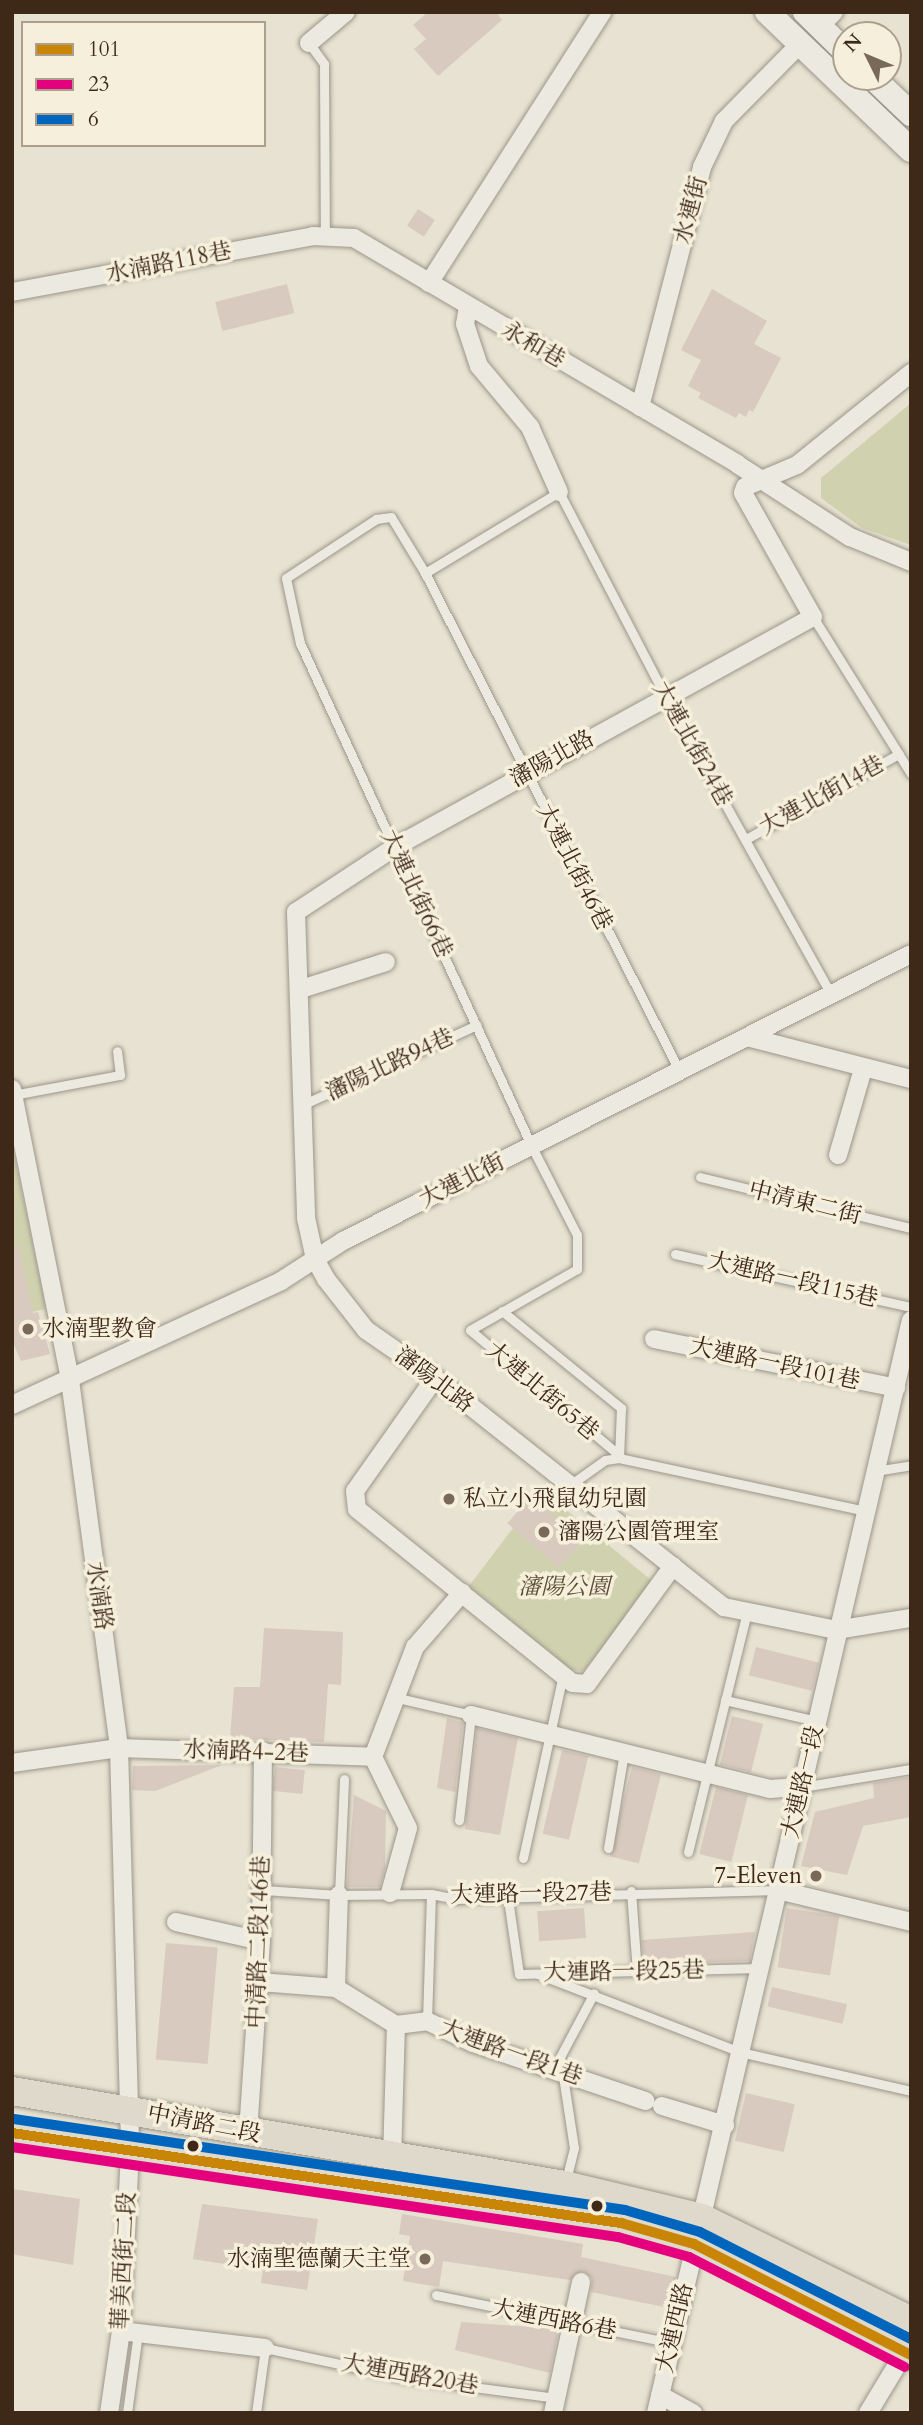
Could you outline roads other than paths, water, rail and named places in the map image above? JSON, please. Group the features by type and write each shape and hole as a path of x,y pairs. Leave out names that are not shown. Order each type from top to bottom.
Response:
{"main road":[{"name":"中清路二段","path":"12,2091 392,2158 565,2185 698,2231 911,2321"},
{"name":"中清路二段","path":"12,2133 621,2223 698,2231 908,2353"}],"street":[{"path":"309,43 346,12"},
{"path":"429,283 602,12"},
{"path":"767,12 911,150"},
{"path":"819,17 832,34"},
{"name":"水連街","path":"640,407 702,167 724,121 800,44"},
{"path":"887,91 911,114"},
{"name":"永和巷","path":"325,237 354,238 640,407 850,537 911,562"},
{"name":"水湳路118巷","path":"12,292 325,237"},
{"path":"468,307 466,324 479,366 530,427 559,492"},
{"path":"813,617 743,493 745,487 797,465 911,373"},
{"name":"瀋陽北路","path":"813,617 665,696 395,847 296,912 301,989 306,1218 316,1259 332,1289 366,1329 435,1378 724,1608 836,1630"},
{"name":"大連北街","path":"12,1405 281,1280 678,1068 747,1037 911,954"},
{"path":"301,989 386,962"},
{"path":"747,1037 863,1069 911,1079"},
{"path":"838,1155 863,1069"},
{"name":"水湳路","path":"13,1092 70,1380 119,1748 126,2109"},
{"name":"大連路一段","path":"698,2231 762,1968 836,1630 911,1320"},
{"name":"大連路一段101巷","path":"654,1339 896,1388"},
{"path":"435,1378 355,1492 357,1509 573,1683 587,1684 673,1566"},
{"path":"390,1894 408,1828 373,1757 398,1698 415,1647 462,1593"},
{"path":"836,1630 911,1618"},
{"path":"471,1715 550,1732 771,1789 802,1787"},
{"name":"水湳路4-2巷","path":"12,1763 119,1748 263,1751 373,1757"},
{"name":"中清路二段146巷","path":"248,2132 260,1982 263,1751"},
{"path":"778,1890 911,1922"},
{"path":"336,1988 339,1895"},
{"path":"176,1922 261,1941"},
{"path":"260,1982 336,1988 396,2025 392,2158"},
{"name":"大連路一段1巷","path":"396,2025 427,2021 473,2042 725,2125"},
{"name":"華美西街二段","path":"109,2413 129,2332 130,2152 126,2109"},
{"name":"大連西路","path":"658,2404 698,2231"},
{"path":"555,2405 581,2282"},
{"path":"129,2332 265,2348"},
{"path":"868,2413 908,2353"},
{"path":"658,2404 693,2413"}],"lane":[{"path":"309,43 324,64 325,237"},
{"path":"425,573 559,492"},
{"name":"大連北街24巷","path":"559,492 665,696 830,993"},
{"name":"大連北街46巷","path":"391,517 425,573 678,1068"},
{"name":"大連北街66巷","path":"391,517 376,519 286,578 300,643 531,1145"},
{"path":"813,617 911,774"},
{"name":"大連北街14巷","path":"746,838 899,754"},
{"name":"瀋陽北路94巷","path":"302,1105 477,1025"},
{"path":"13,1092 120,1075 117,1051"},
{"name":"大連北街65巷","path":"531,1145 577,1235 577,1269 470,1330 619,1457"},
{"name":"中清東二街","path":"700,1177 911,1228"},
{"name":"大連路一段115巷","path":"675,1254 911,1307"},
{"path":"502,1311 621,1408 619,1457"},
{"path":"569,1486 605,1460 619,1457 866,1511"},
{"path":"875,1471 911,1465"},
{"path":"688,1852 747,1611"},
{"path":"523,1858 564,1675"},
{"path":"398,1698 471,1715 459,1820"},
{"path":"725,1700 817,1721"},
{"path":"608,1848 624,1751"},
{"path":"802,1787 911,1769"},
{"path":"339,1895 344,1779"},
{"name":"大連路一段27巷","path":"263,1890 339,1895 431,1894 457,1899 508,1899 631,1891 778,1890"},
{"name":"大連路一段27巷","path":"631,1891 637,1972"},
{"path":"427,2021 431,1894"},
{"name":"大連路一段25巷","path":"508,1899 519,1974 762,1968"},
{"path":"538,1974 594,1993 740,2052 911,2091"},
{"path":"565,2185 574,2148 560,2057 594,1993"},
{"name":"大連西路6巷","path":"436,2295 672,2343"},
{"path":"127,2413 129,2332"},
{"path":"256,2413 265,2348"},
{"name":"大連西路20巷","path":"265,2348 405,2378 555,2405"}],"place":[{"name":"水湳聖教會","path":"28,1329"},
{"name":"私立小飛鼠幼兒園","path":"449,1499"},
{"name":"瀋陽公園管理室","path":"544,1532"},
{"name":"7-Eleven","path":"816,1876"},
{"name":"水湳聖德蘭天主堂","path":"425,2259"}],"park label":[{"name":"瀋陽公園","path":"564,1587"}]}
